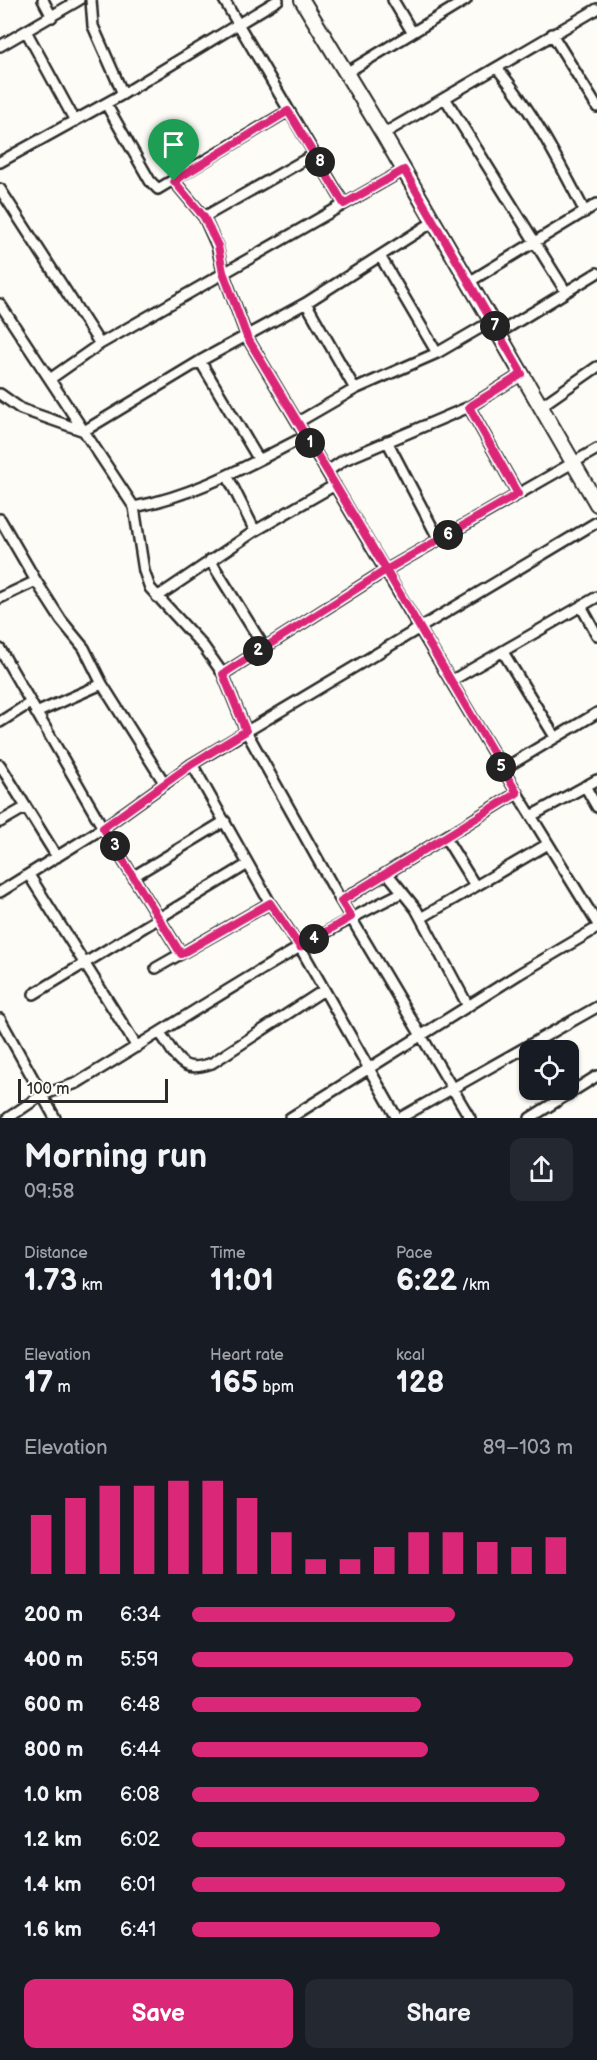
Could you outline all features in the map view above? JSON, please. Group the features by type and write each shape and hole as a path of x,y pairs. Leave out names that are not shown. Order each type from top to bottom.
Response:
{"main road":[{"path":"302,0 470,282 597,504"}],"street":[{"path":"43,0 52,17"},
{"path":"0,46 79,0"},
{"path":"91,0 93,26 123,94"},
{"path":"224,0 344,204"},
{"path":"0,162 106,104 278,0"},
{"path":"393,0 412,32"},
{"path":"346,73 463,1"},
{"path":"383,134 597,9"},
{"path":"26,32 75,121"},
{"path":"552,34 597,107"},
{"path":"497,68 537,126 585,212"},
{"path":"445,98 566,292"},
{"path":"106,104 154,187 162,188 288,111"},
{"path":"204,217 315,154"},
{"path":"50,380 100,344 404,170"},
{"path":"174,181 204,217 218,246 223,272 247,337 517,793 597,923"},
{"path":"0,189 100,344"},
{"path":"470,282 597,204"},
{"path":"84,431 200,360 247,337 306,303 433,222"},
{"path":"380,256 437,353"},
{"path":"298,422 355,389 496,327 566,292 597,273"},
{"path":"306,303 355,389"},
{"path":"0,304 134,507 144,571 157,597 204,647 223,674 246,731 341,901 470,1118"},
{"path":"200,360 259,460"},
{"path":"541,406 597,367"},
{"path":"328,471 344,460 469,407 522,374"},
{"path":"0,394 21,409 84,431"},
{"path":"469,407 518,494"},
{"path":"134,507 177,496 228,477 306,436"},
{"path":"387,441 439,540"},
{"path":"223,674 386,570 597,450"},
{"path":"228,477 255,531"},
{"path":"157,597 255,531 335,485"},
{"path":"0,519 3,532 55,612 84,648 102,684 165,784"},
{"path":"0,892 103,828 192,764 597,522"},
{"path":"210,560 264,647"},
{"path":"0,598 36,581"},
{"path":"451,681 597,597"},
{"path":"581,606 597,635"},
{"path":"0,649 103,828 181,954"},
{"path":"503,652 555,736"},
{"path":"36,713 102,684"},
{"path":"0,722 30,703"},
{"path":"503,769 597,713"},
{"path":"192,764 270,903 300,947 398,1118 597,1006"},
{"path":"0,765 57,857"},
{"path":"531,816 597,780"},
{"path":"585,786 597,807"},
{"path":"341,901 517,793"},
{"path":"0,822 26,807"},
{"path":"134,876 225,821"},
{"path":"445,837 474,884"},
{"path":"421,918 474,884 548,844"},
{"path":"34,994 248,864"},
{"path":"387,873 421,918 468,1006"},
{"path":"29,875 137,1047"},
{"path":"8,1118 42,1095 77,1083 351,917 403,892"},
{"path":"156,968 270,903"},
{"path":"290,1118 421,1034 597,928"},
{"path":"160,1033 183,1064 188,1068 197,1068 212,1063 324,990"},
{"path":"0,1019 55,1118"},
{"path":"530,1118 542,1115 597,1076"}],"route":[{"path":"174,181 204,217 218,246 223,272 247,337 386,570 223,674 246,731 192,764 103,828 181,954 270,903 300,947 351,917 341,901 517,793 386,570 518,494 469,407 522,374 404,170 344,204 288,111 174,181"}]}
